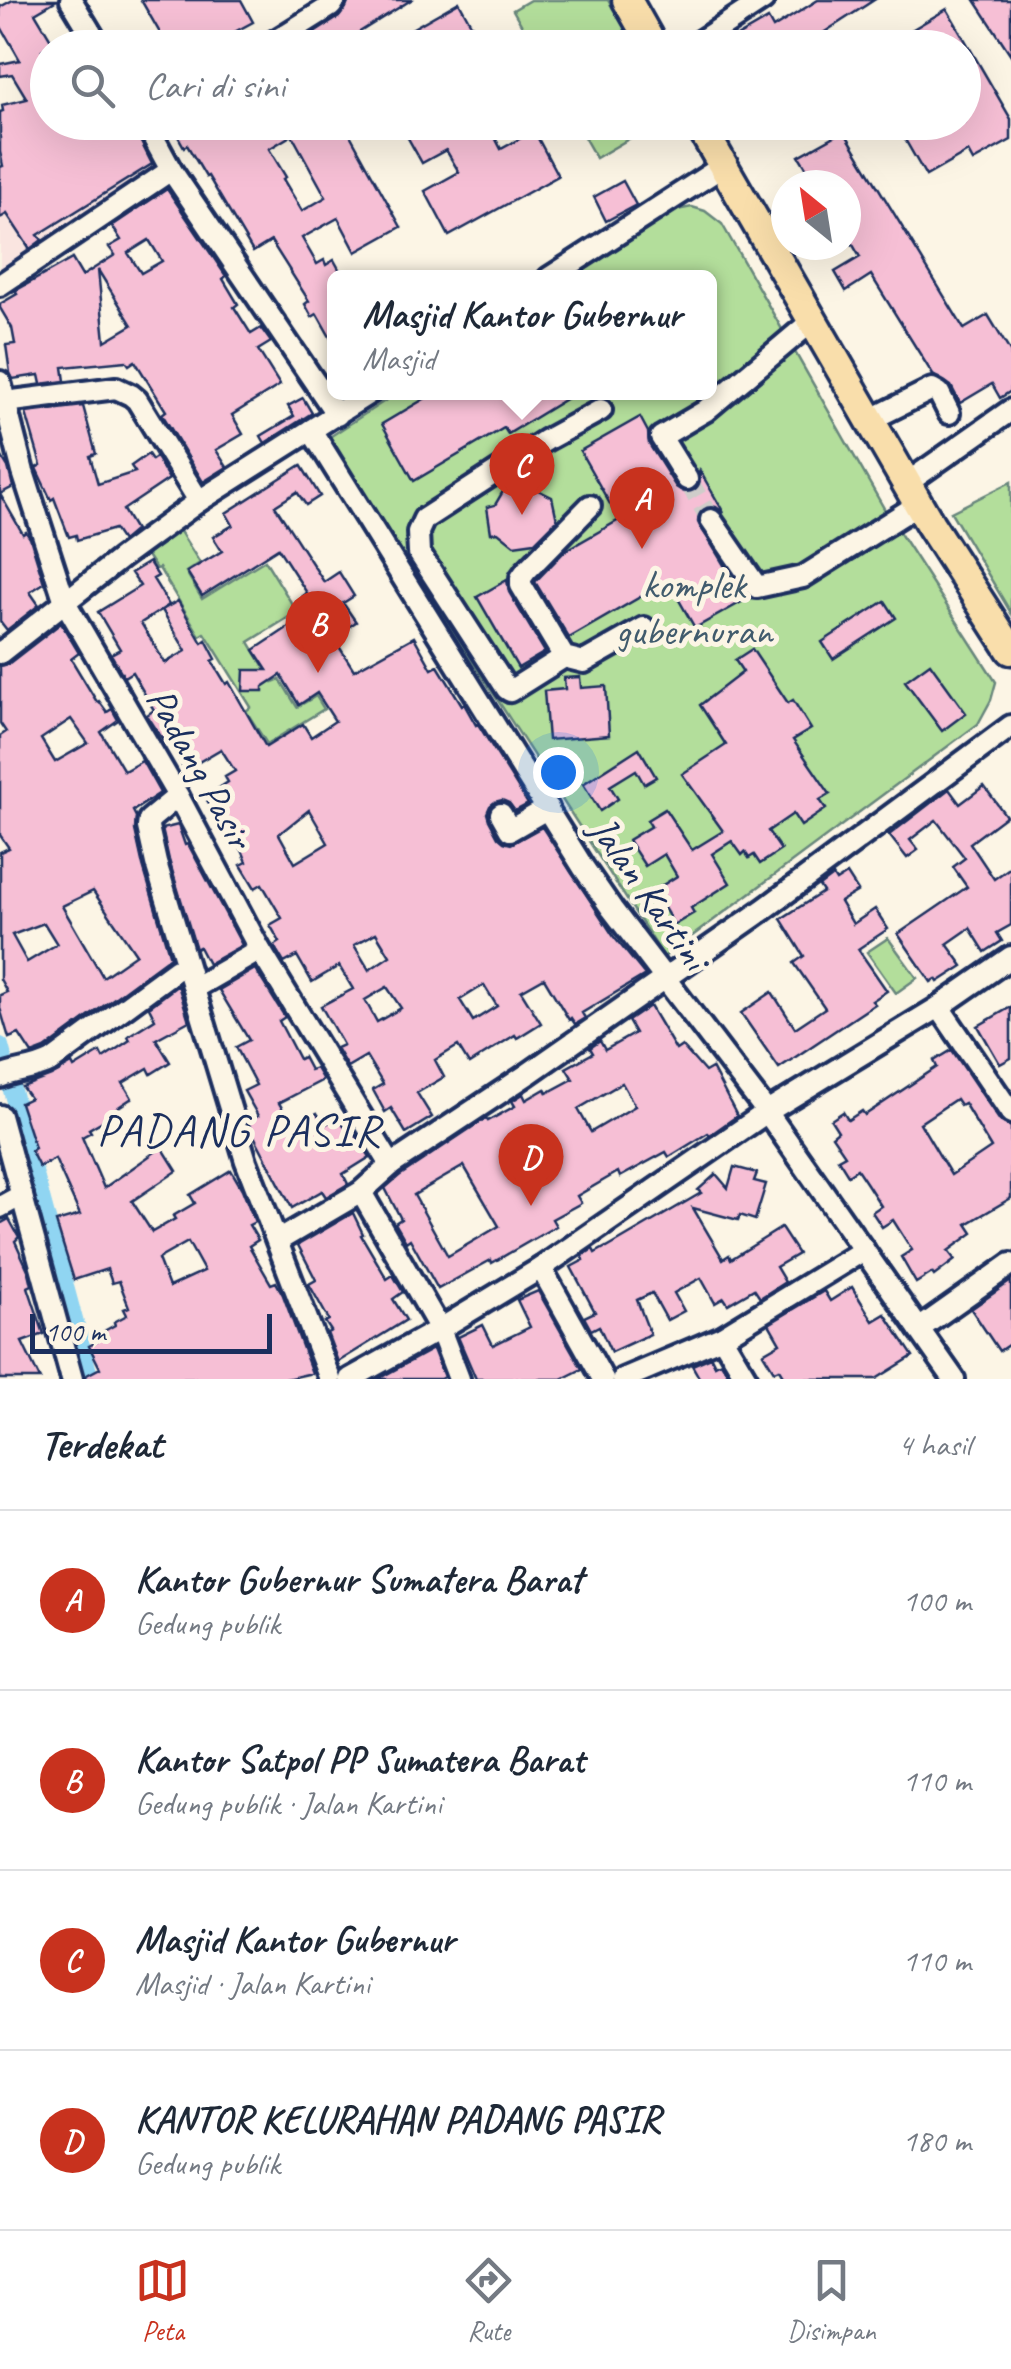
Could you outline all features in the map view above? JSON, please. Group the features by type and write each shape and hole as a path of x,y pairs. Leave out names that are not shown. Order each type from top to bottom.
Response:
{"main road":[{"path":"627,0 644,30"},
{"path":"708,140 913,494 1011,650"}],"street":[{"path":"71,0 89,30"},
{"path":"293,30 336,0"},
{"path":"718,30 764,0"},
{"path":"155,140 171,170 337,415"},
{"path":"561,270 723,166"},
{"path":"0,285 171,170"},
{"path":"687,479 661,437 706,412 812,321"},
{"path":"870,420 932,389 949,412"},
{"path":"2,392 124,390 137,400 200,501"},
{"name":"Padang Pasir","path":"2,392 65,602 178,796 260,950 391,1165"},
{"path":"0,652 200,501 359,400"},
{"path":"564,657 510,691 419,552 418,532 424,519 546,440 601,410"},
{"path":"711,520 758,588 803,576 913,494 1011,410"},
{"name":"Jalan Kartini","path":"311,430 612,909 766,1112 954,1379"},
{"path":"590,506 521,578 521,584 564,657 584,662 644,628"},
{"path":"477,698 502,682"},
{"path":"278,1240 361,1192 391,1165 665,979 1011,726"},
{"path":"178,796 153,815 148,827 170,914 246,1161 330,1379"},
{"path":"501,814 510,830 548,808"},
{"path":"194,988 260,950"},
{"path":"350,1379 541,1268 766,1112 939,1007 1011,957"},
{"path":"5,1075 37,1069 52,1061 177,968"},
{"path":"939,1007 1011,1113"},
{"path":"0,1116 72,1379"},
{"path":"361,1192 440,1329 459,1379"},
{"path":"0,1206 22,1195"},
{"path":"623,1379 722,1337 864,1250"},
{"path":"919,1329 1011,1264"},
{"path":"541,1268 602,1379"},
{"path":"722,1337 748,1379"}],"shaded area":[{"path":"65,140 146,140 165,170 0,279 0,164"}],"green space":[{"path":"530,0 608,0 626,30 524,30 513,10"},
{"path":"586,140 627,140 596,158"},
{"name":"komplek gubernuran","path":"692,207 722,224 885,510 996,682 978,724 664,957 328,438 386,400 717,400 717,270 582,270 672,211"},
{"path":"1011,482 1011,613 951,512"},
{"path":"176,525 200,563 186,572 202,599 265,560 297,612 249,642 273,682 280,679 297,707 316,696 324,709 267,744 246,711 251,707 205,633 200,636 159,568 146,554 127,565"},
{"path":"888,938 917,978 896,993 867,952"}],"building":[{"path":"13,0 57,0 35,13 45,30 30,30 30,140 140,140 152,164 38,235 42,240 30,249 7,214 0,218 0,112 2,105 27,99 12,74 0,76 0,64 20,60 0,25 0,7"},
{"path":"141,0 241,0 253,22 238,30 158,30"},
{"path":"349,0 411,0 363,30 319,30 346,8"},
{"path":"818,0 874,0 828,30 749,30 768,19 773,28"},
{"path":"975,0 1011,0 1011,55"},
{"path":"459,2 474,30 410,30"},
{"path":"947,9 959,30 911,30"},
{"path":"981,67 1011,119 1011,140 973,161 968,152 926,176 905,140 981,140"},
{"path":"180,140 284,140 269,149 302,211 326,197 295,140 353,140 401,227 356,252 338,218 302,238 317,264 324,260 326,265 334,260 340,270 327,270 327,332 317,314 312,317 305,304 309,301 271,241 253,252 187,145 184,147"},
{"path":"409,140 496,140 501,149 518,140 539,140 558,176 449,236 425,191 459,172 446,150 422,163"},
{"path":"828,140 849,140 964,329 988,315 1011,353 1011,391 1000,398 992,384 960,403 951,386 933,375 871,275 846,291 835,272 861,260 861,170 808,170 799,156"},
{"path":"623,181 636,205 606,221 594,197"},
{"path":"167,189 226,276 223,279 238,304 234,307 251,334 261,328 271,342 258,350 280,385 232,415 243,434 216,450 227,467 203,482 135,361 129,365 126,361 63,367 65,381 41,384 39,375 13,379 10,373 6,345 15,344 0,304 17,294 15,291 72,259 82,276 115,255 109,247 121,240 112,226","holes":["149,240 162,261 141,273 128,253","98,270 132,325 105,341"]},
{"path":"303,398 312,413 265,443 261,436 294,416 288,406"},
{"path":"422,400 564,400 508,434 504,428 414,481 382,424"},
{"path":"83,406 96,454 90,456 98,484 135,472 131,466 148,454 152,460 156,457 169,479 123,510 135,530 122,541 114,529 77,540 76,535 69,537 54,498 51,500 36,468 41,465 26,413"},
{"path":"640,417 649,444 676,487 686,493 695,490 700,471 724,513 709,506 699,513 698,522 745,600 695,628 668,581 569,638 535,582 565,551 619,520 580,451"},
{"path":"0,454 13,487 0,494"},
{"path":"301,465 320,496 306,505 297,492 275,506 324,582 339,572 354,596 343,603 356,622 333,637 354,670 414,637 432,669 438,666 478,724 528,804 515,811 502,800 490,806 487,813 498,837 511,844 542,827 614,937 645,975 582,1013 585,1018 575,1024 544,978 521,991 541,1023 469,1064 458,1046 435,1060 444,1077 417,1093 432,1117 406,1133 391,1108 385,1112 373,1090 383,1084 366,1056 347,1067 336,1048 343,1045 321,1006 353,989 339,966 312,982 297,956 284,963 274,946 280,942 270,925 282,918 262,884 255,888 241,865 247,862 242,850 205,797 228,782 225,777 235,771 221,749 185,770 147,715 154,710 132,672 124,677 111,654 120,649 98,612 140,586 131,573 149,562 158,576 153,579 169,605 141,623 165,663 186,651 162,610 178,601 202,643 206,640 216,659 212,661 226,684 229,682 266,747 303,724 311,737 335,721 317,693 299,705 281,675 263,691 243,691 244,670 267,670 254,650 313,611 303,596 307,593 278,548 202,596 187,572 222,551 213,537 233,525 226,513","holes":["309,810 328,843 295,863 279,834","376,933 390,956 369,970 354,945","484,985 497,1006 473,1021 460,1000","387,987 401,1008 377,1022 365,1000"]},
{"path":"528,480 530,486 552,497 557,520 535,542 514,545 498,532 491,533 487,507 495,505 508,483"},
{"path":"0,494 23,534 26,532 30,538 44,583 30,592 39,605 7,630 0,621"},
{"path":"507,580 509,592 545,652 518,668 477,597"},
{"path":"885,601 896,618 833,659 822,642"},
{"path":"61,623 79,653 71,659 97,702 107,712 112,709 118,720 101,732 124,771 142,761 160,793 133,811 143,866 170,957 45,1049 32,1054 19,1034 9,1038 0,1008 0,995 7,992 0,979 0,852 9,848 0,835 0,736 6,732 0,723 0,666","holes":["71,719 88,743 55,762 41,739","93,891 136,954 103,977 62,906","44,923 57,944 27,962 12,935"]},
{"path":"752,649 788,703 793,700 811,729 793,740 830,794 820,800 826,809 801,826 793,814 768,831 781,850 760,864 754,855 742,855 732,841 712,854 730,883 691,908 694,913 674,925 660,901 664,898 658,888 677,876 664,854 645,866 628,840 651,826 647,820 665,809 692,850 723,831 682,774 726,745 700,705 743,672 735,660"},
{"path":"930,663 966,713 942,731 905,681"},
{"path":"580,677 581,688 606,686 609,735 548,740 544,691 565,689 564,678"},
{"path":"639,748 656,777 644,784 636,770 610,786 618,799 600,811 583,784"},
{"path":"984,786 1006,816 970,843 994,879 1011,867 1011,925 997,933 1002,941 985,952 970,928 947,944 963,966 938,982 931,982 898,934 967,887 953,867 965,858 936,820 910,840 918,850 907,858 889,835 949,789 960,804"},
{"path":"178,825 185,845 188,844 242,945 208,964 199,947 196,949 162,829"},
{"path":"847,874 858,891 840,902 853,924 875,909 888,929 858,949 887,991 872,1001 875,1004 779,1068 741,1013 772,992 795,1028 825,1008 794,963 804,956 781,919 823,892 819,886 831,877 836,881"},
{"path":"255,969 285,1017 279,1021 299,1059 303,1057 310,1070 316,1068 323,1080 279,1103 293,1127 317,1113 324,1125 339,1117 351,1138 356,1135 370,1157 343,1174 348,1184 326,1197 322,1191 292,1208 251,1130 248,1121 258,1116 244,1091 256,1085 236,1047 249,1040 219,990"},
{"path":"178,985 189,1021 156,1039 170,1062 151,1074 148,1068 123,1083 132,1098 82,1137 104,1188 162,1147 177,1171 132,1201 152,1232 195,1203 190,1195 231,1170 255,1222 249,1225 258,1240 249,1246 271,1284 276,1282 283,1295 312,1373 286,1379 85,1379 100,1368 89,1346 98,1341 95,1336 127,1315 124,1309 129,1307 119,1281 112,1283 107,1269 74,1280 56,1222 80,1215 55,1159 39,1167 31,1151 35,1148 20,1103 30,1098 22,1087 72,1064 74,1068 100,1052 103,1058 155,1019 149,1007","holes":["188,1242 204,1271 169,1287 158,1259"]},
{"path":"650,1006 676,1050 682,1046 705,1072 712,1068 737,1116 669,1157 666,1152 620,1177 618,1172 577,1196 581,1203 552,1219 556,1226 438,1289 410,1239 406,1242 395,1223 401,1219 385,1188 486,1118 488,1121 515,1106 512,1101 523,1094 526,1100 573,1079 566,1068 593,1053 590,1048 600,1041 605,1050 635,1033 628,1021","holes":["622,1083 635,1106 591,1132 578,1109","464,1166 499,1226 448,1256 414,1195"]},
{"path":"1011,1007 1011,1058 1000,1064 978,1026"},
{"path":"952,1050 1000,1121 1011,1127 1011,1198 967,1224 973,1233 948,1251 955,1260 934,1276 932,1273 916,1283 901,1257 912,1250 893,1220 882,1227 872,1212 881,1206 867,1184 857,1169 848,1175 838,1159 845,1155 832,1136 838,1131 831,1120 843,1112 848,1120 862,1111 865,1115 937,1067 934,1061","holes":["956,1099 960,1105 964,1103 991,1148 951,1175 920,1123"]},
{"path":"734,1167 757,1173 754,1181 766,1184 755,1220 740,1215 738,1220 693,1208 723,1259 729,1255 731,1259 781,1228 798,1254 776,1267 785,1282 760,1298 754,1289 728,1304 724,1298 715,1303 701,1278 674,1293 684,1311 667,1320 652,1293 637,1300 650,1334 611,1352 599,1326 591,1330 584,1317 595,1312 571,1267 593,1249 595,1253 607,1248 701,1193 698,1190 716,1174 728,1188"},
{"path":"353,1213 387,1279 393,1275 403,1292 393,1299 406,1320 338,1362 327,1333 331,1331 325,1322 329,1320 309,1284 316,1280 298,1245"},
{"path":"9,1219 19,1237 15,1241 29,1272 32,1285 28,1287 44,1334 22,1342 40,1379 0,1379 0,1224"},
{"path":"1011,1281 1011,1343 999,1351 971,1309"},
{"path":"852,1287 873,1321 885,1314 913,1356 876,1379 785,1379 779,1369 774,1371 763,1353 780,1343 769,1324 824,1291 830,1301"},
{"path":"538,1291 582,1369 562,1379 476,1379 458,1337 483,1325 493,1345 530,1327 517,1300"},
{"path":"433,1349 444,1377 378,1379"},
{"path":"711,1357 715,1365 721,1362 731,1379 700,1379 692,1365"}],"waterway":[{"path":"0,1046 90,1379"}],"tunnel":[{"path":"687,479 711,520"}],"place":[{"name":"Masjid Kantor Gubernur","path":"522,515"},
{"name":"Kantor Gubernur Sumatera Barat","path":"642,549"},
{"name":"Kantor Satpol PP Sumatera Barat","path":"318,673"},
{"name":"KANTOR KELURAHAN PADANG PASIR","path":"531,1206"}],"district":[{"name":"PADANG PASIR","path":"239,1130"}]}
